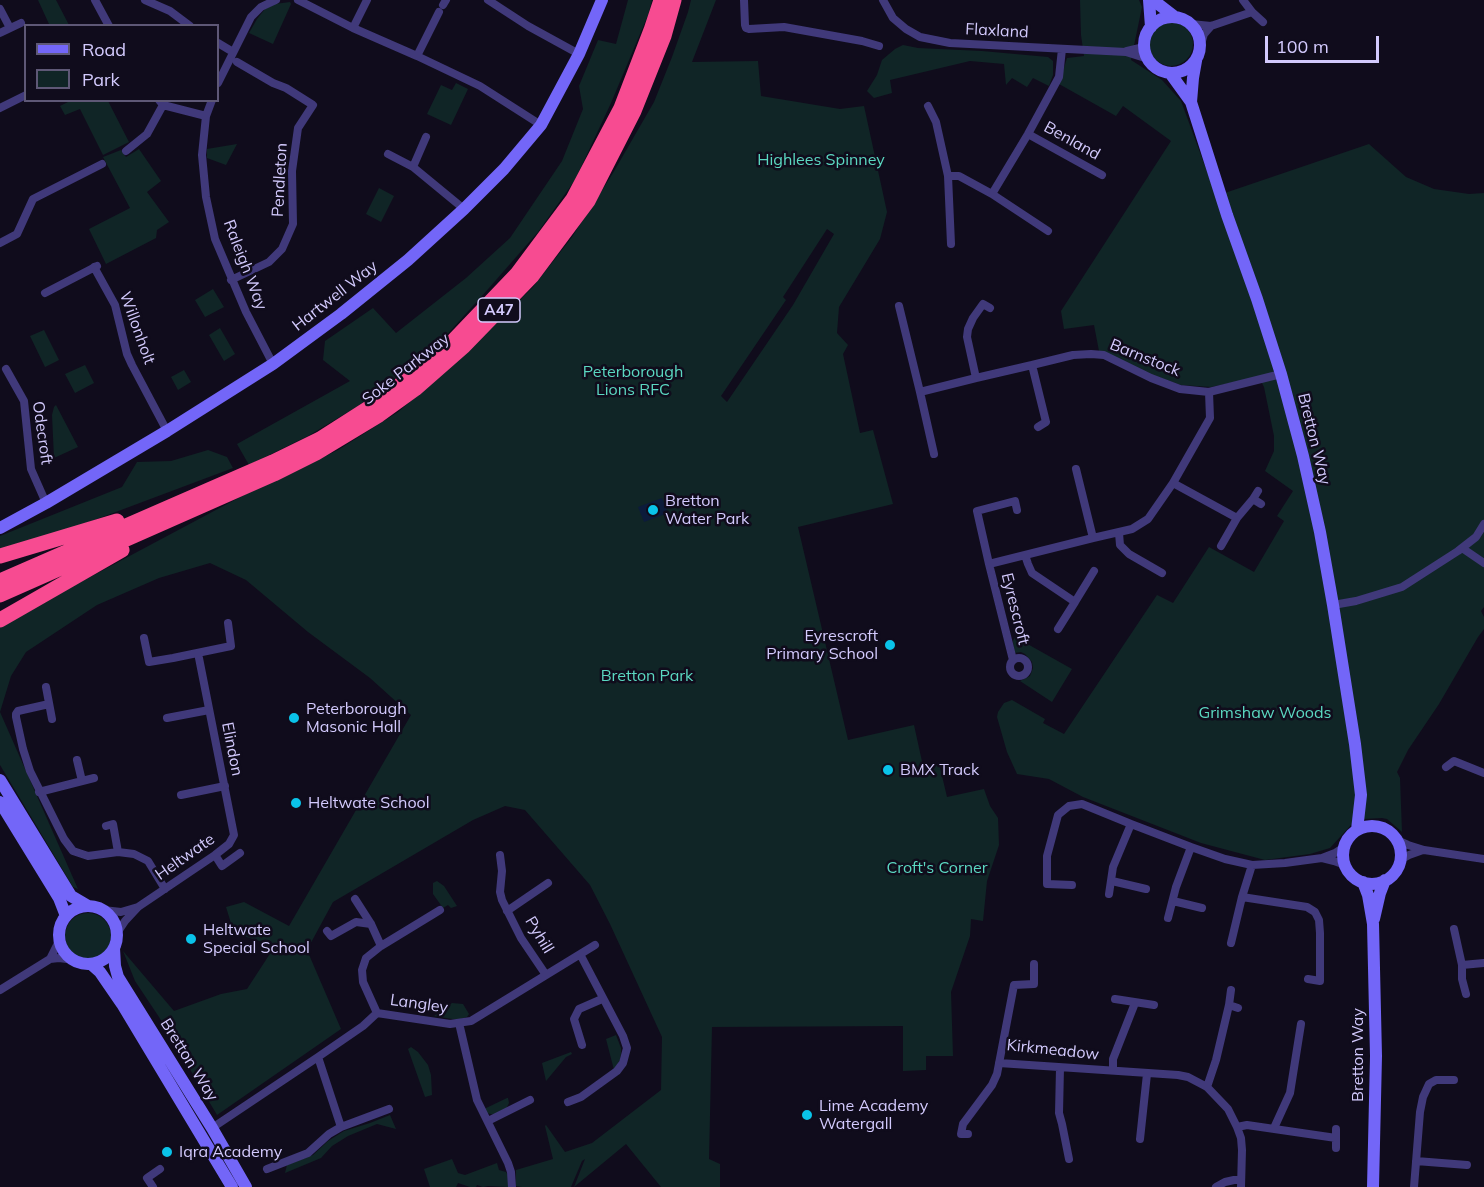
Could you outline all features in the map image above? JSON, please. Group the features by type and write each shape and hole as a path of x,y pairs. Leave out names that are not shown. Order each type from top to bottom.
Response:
{"highway":[{"name":"Soke Parkway","path":"0,581 273,462 320,439 370,407 454,340 517,274 573,199 621,108 661,0"},
{"name":"Soke Parkway","path":"0,595 316,453 379,415 415,389 464,346 532,276 588,201 629,121 664,36 674,0"},
{"name":"A47","path":"0,556 183,501"},
{"name":"A47","path":"0,620 200,506"}],"street":[{"path":"95,0 108,24"},
{"path":"145,0 170,11 187,24"},
{"path":"219,81 258,4 276,0"},
{"path":"298,0 353,28 480,86 541,125"},
{"path":"353,28 367,0"},
{"path":"488,0 528,26 579,54"},
{"name":"Hartwell Way","path":"0,528 166,431 273,364 341,314 408,260 504,169 541,125 579,54 602,0"},
{"path":"744,0 745,25 748,29 784,27 879,46"},
{"name":"Flaxland","path":"884,0 893,18 906,29 920,37 950,44 1126,52 1148,59"},
{"path":"1149,0 1151,27"},
{"path":"1154,0 1175,17"},
{"path":"1242,0 1263,22"},
{"path":"417,56 443,6"},
{"path":"0,9 10,28"},
{"path":"1191,24 1211,26 1252,12"},
{"path":"1200,48 1197,31 1186,20 1175,17 1164,18 1156,22 1144,40 1148,59 1157,69 1177,73 1196,61 1200,48 1204,34 1211,26"},
{"path":"0,33 21,23"},
{"path":"219,44 233,51"},
{"name":"Flaxland","path":"1126,52 1144,47"},
{"name":"Benland","path":"992,194 1059,77 1062,49"},
{"name":"Bretton Way","path":"1191,102 1192,78 1196,61"},
{"name":"Pendleton","path":"231,280 269,262 282,249 293,224 292,171 298,128 313,105 237,62"},
{"name":"Bretton Way","path":"1170,73 1191,102 1281,374 1303,456 1320,532 1356,744 1361,795 1356,830"},
{"path":"0,108 24,96"},
{"name":"Raleigh Way","path":"211,102 206,116 202,155 206,197 215,239 231,280 273,364"},
{"path":"126,151 147,134 161,103 206,116"},
{"path":"928,106 936,122 948,176 951,244"},
{"name":"Benland","path":"1028,134 1102,175"},
{"path":"413,167 426,137"},
{"path":"388,154 413,167 464,209"},
{"path":"0,243 17,234 33,199 102,164"},
{"path":"948,176 959,176 992,194 1048,231"},
{"name":"Willonholt","path":"45,293 96,266 115,305 132,365 166,431"},
{"path":"976,378 967,337 968,329 983,304 990,308"},
{"path":"897,312 920,392 930,449"},
{"name":"Barnstock","path":"920,392 1073,355 1090,354 1104,355 1151,378 1180,389 1209,392 1281,374"},
{"path":"1032,365 1046,422 1038,427"},
{"name":"Odecroft","path":"6,369 24,401 31,469 46,503"},
{"name":"Eyrescroft","path":"989,564 1119,533 1132,529 1149,519 1173,483 1210,418 1209,392"},
{"path":"1076,469 1083,479 1093,538"},
{"path":"1173,483 1237,518"},
{"path":"1221,546 1237,518 1255,495 1261,504"},
{"name":"Eyrescroft","path":"1013,660 977,511 1015,501 1017,510"},
{"path":"1333,605 1376,596 1402,587 1462,548 1476,537 1484,524"},
{"path":"1119,533 1120,545 1129,554 1149,570 1162,573"},
{"path":"1462,548 1484,563"},
{"name":"Eyrescroft","path":"1025,555 1032,573 1075,602"},
{"path":"1058,629 1094,571"},
{"path":"144,638 149,662 231,646 228,623"},
{"name":"Elindon","path":"181,795 225,786 198,653"},
{"path":"46,687 52,719"},
{"path":"49,704 12,714 30,771 64,839 74,850 88,856 118,852 134,854 148,861 165,889"},
{"name":"Elindon","path":"167,718 209,710"},
{"path":"1446,767 1455,758 1484,773"},
{"path":"77,760 82,781"},
{"path":"39,792 94,778"},
{"path":"0,780 70,896 88,906 103,910 115,924 117,933 114,948 102,960 92,964 59,958 50,959 0,990"},
{"name":"Heltwate","path":"117,933 138,907 229,844 234,835 225,786"},
{"name":"Bretton Way","path":"1361,795 1376,826"},
{"path":"0,802 59,898 66,916"},
{"path":"1072,885 1047,884 1047,856 1059,815 1069,806 1082,804 1191,847 1225,859 1252,865 1322,858 1344,847"},
{"path":"106,826 113,824 118,852"},
{"path":"1109,894 1113,867 1131,824"},
{"path":"1397,840 1401,854 1400,860 1392,875 1385,880 1378,883 1363,882 1355,878 1345,865 1344,847 1351,835 1363,827 1376,826 1407,845 1424,850 1484,859"},
{"path":"1168,918 1176,887 1191,847"},
{"path":"1400,860 1424,850"},
{"path":"215,855 222,866 240,853"},
{"name":"Pyhill","path":"500,855 502,871 500,892 507,911 521,938 546,975"},
{"path":"1322,858 1345,865"},
{"path":"1231,943 1252,865"},
{"name":"Bretton Way","path":"1373,924 1385,880"},
{"path":"1112,881 1146,889"},
{"name":"Bretton Way","path":"1363,882 1368,895 1373,924 1376,1056 1373,1187"},
{"name":"Pyhill","path":"507,911 548,883"},
{"path":"1242,897 1307,907 1315,912 1319,920 1324,982 1308,979"},
{"path":"355,899 371,924 381,946"},
{"path":"1173,901 1202,908"},
{"path":"75,960 62,948 59,931 61,923 72,910 88,906"},
{"name":"Heltwate","path":"103,910 121,912 138,907"},
{"path":"377,1013 363,982 362,970 366,958 440,909"},
{"path":"327,931 331,936 356,922 371,924"},
{"path":"1454,929 1466,994"},
{"path":"50,959 60,939"},
{"name":"Langley","path":"212,1128 318,1058 363,1026 377,1013 450,1024 471,1020 595,945"},
{"name":"Bretton Way","path":"114,948 118,977 246,1187"},
{"path":"568,1102 581,1097 611,1077 623,1063 627,1048 580,954"},
{"path":"1462,965 1484,963"},
{"name":"Bretton Way","path":"92,964 122,1004 232,1187"},
{"name":"Kirkmeadow","path":"1034,964 1034,984 1014,985 999,1063 1188,1077 1207,1087 1228,1109 1237,1127 1242,1150 1241,1184"},
{"path":"1207,1087 1234,1007 1231,990"},
{"path":"582,1045 574,1019 579,1009 602,999"},
{"path":"1115,999 1154,1005"},
{"name":"Kirkmeadow","path":"1113,1071 1113,1059 1135,1003"},
{"name":"Langley","path":"459,1023 467,1049 477,1100 511,1172 512,1187"},
{"path":"1274,1128 1290,1093 1303,1037 1301,1024"},
{"path":"318,1058 341,1127"},
{"path":"963,1136 963,1124 992,1085 999,1063"},
{"path":"1060,1068 1059,1113 1065,1154"},
{"path":"1140,1139 1146,1125 1147,1074"},
{"path":"1414,1187 1420,1112 1426,1081 1454,1080"},
{"path":"488,1120 530,1100"},
{"path":"267,1169 308,1152 341,1127 389,1109"},
{"path":"1237,1127 1247,1125 1336,1133 1336,1148"},
{"path":"1416,1161 1445,1167 1467,1165"},
{"path":"153,1187 147,1178 160,1169"},
{"path":"1216,1187 1234,1180 1241,1184"}],"green space":[{"path":"38,0 56,0 68,24 49,24"},
{"path":"628,0 652,0 648,15 575,180 538,232 435,348 358,406 308,436 249,465 237,444 350,381 323,360 325,341 373,308 396,333 466,278 510,238 562,161 583,109 579,86 598,40 616,44"},
{"name":"Bretton Park","path":"691,0 716,0 692,62 758,61 761,96 840,109 864,106 887,212 880,239 839,307 837,333 848,345 843,354 860,433 873,430 893,504 798,527 848,740 914,725 923,766 939,763 947,797 984,789 990,806 998,818 999,845 987,881 983,921 971,919 970,936 951,992 953,1056 926,1056 926,1070 903,1071 903,1026 712,1027 709,1159 720,1164 720,1187 661,1187 626,1144 574,1187 585,1159 571,1187 516,1186 516,1170 553,1159 546,1125 565,1152 592,1143 661,1090 662,1037 590,885 525,810 505,806 473,820 333,902 307,950 341,1029 217,1115 135,981 123,951 174,1011 221,994 247,989 275,946 234,933 226,907 244,902 289,926 411,715 370,678 308,632 246,580 210,563 159,578 97,605 26,652 11,676 0,712 0,625 244,495 338,450 398,412 458,360 533,287 572,237 613,173 654,102","holes":["827,229 834,234 793,305 727,402 721,396 786,300 783,297"]},
{"name":"Grimshaw Woods","path":"1080,0 1139,0 1142,7 1131,60 1162,80 1181,101 1216,196 1369,144 1406,177 1434,189 1469,194 1484,193 1484,607 1481,611 1484,617 1484,629 1408,750 1397,772 1400,778 1402,832 1387,819 1364,819 1351,825 1330,848 1310,854 1265,860 1201,843 1083,797 1049,779 1017,774 1007,752 997,717 1004,703 1012,700 1045,719 1043,723 1064,734 1157,595 1173,603 1209,547 1254,572 1284,521 1277,516 1293,491 1265,471 1274,451 1274,436 1264,387 1259,377 1211,387 1181,385 1152,375 1099,351 1094,325 1064,329 1061,311 1171,141 1123,106 1116,116 1059,84 1067,58 1084,56"},
{"path":"290,2 273,44 249,33 265,9 275,4"},
{"path":"1171,22 1187,28 1193,44 1187,60 1171,66 1155,60 1149,44 1155,28"},
{"path":"903,45 1048,57 1053,61 1053,75 1049,86 1033,78 1027,87 1012,78 1006,85 1004,64 970,61 890,80 892,93 874,98 867,91 877,75 882,60"},
{"path":"456,83 468,89 451,125 427,114 441,85 452,90"},
{"path":"68,102 109,102 129,142 103,155 80,109 65,115 60,106"},
{"path":"237,144 226,165 207,158 207,149"},
{"path":"139,149 161,181 147,192 169,222 157,230 156,238 106,264 89,229 130,208 103,157 121,150 126,157"},
{"path":"379,188 394,196 381,222 366,214"},
{"path":"213,289 224,307 205,317 195,300"},
{"path":"220,328 235,354 224,361 209,335"},
{"path":"44,330 59,360 45,367 30,336"},
{"path":"85,365 94,383 75,393 65,374"},
{"path":"184,370 191,382 178,390 171,377"},
{"path":"56,405 78,447 54,458 52,415"},
{"path":"208,450 227,457 233,468 65,531 0,552 0,536 122,487 137,462 171,461"},
{"path":"1015,637 1072,669 1052,702 1020,681 1030,676 1033,668 1032,662 1025,654 1014,653"},
{"path":"0,712 78,889 73,887 0,765"},
{"path":"437,881 444,886 457,906 451,908 448,905 443,908 433,894 433,883"},
{"path":"88,913 104,920 111,936 104,952 88,959 72,952 65,936 72,920"},
{"path":"452,1003 463,1004 469,1014 467,1017 452,1019 434,1016"},
{"path":"616,1035 621,1053 614,1070 606,1039"},
{"path":"411,1047 428,1065 432,1095 425,1097 408,1049"},
{"path":"571,1052 572,1054 566,1057 546,1081 542,1063"},
{"path":"508,1098 509,1103 506,1109 495,1115 486,1113 484,1109"},
{"path":"390,1115 396,1129 377,1124 348,1136 332,1146 321,1158 285,1173 287,1165 313,1155 328,1141 344,1131"},
{"path":"452,1159 458,1173 465,1175 497,1163 499,1170 506,1172 510,1178 508,1187 477,1185 470,1187 458,1183 456,1187 430,1187 424,1169"}],"water":[{"name":"Bretton Water Park","path":"662,498 668,513 644,522 638,507"}],"place":[{"name":"Bretton Water Park","path":"653,510"},
{"name":"Eyrescroft Primary School","path":"890,645"},
{"name":"Peterborough Masonic Hall","path":"294,718"},
{"name":"BMX Track","path":"888,770"},
{"name":"Heltwate School","path":"296,803"},
{"name":"Heltwate Special School","path":"191,939"},
{"name":"Lime Academy Watergall","path":"807,1115"},
{"name":"Iqra Academy","path":"167,1152"}],"park label":[{"name":"Highlees Spinney","path":"821,160"},
{"name":"Peterborough Lions RFC","path":"633,381"},
{"name":"Croft's Corner","path":"937,868"}]}
